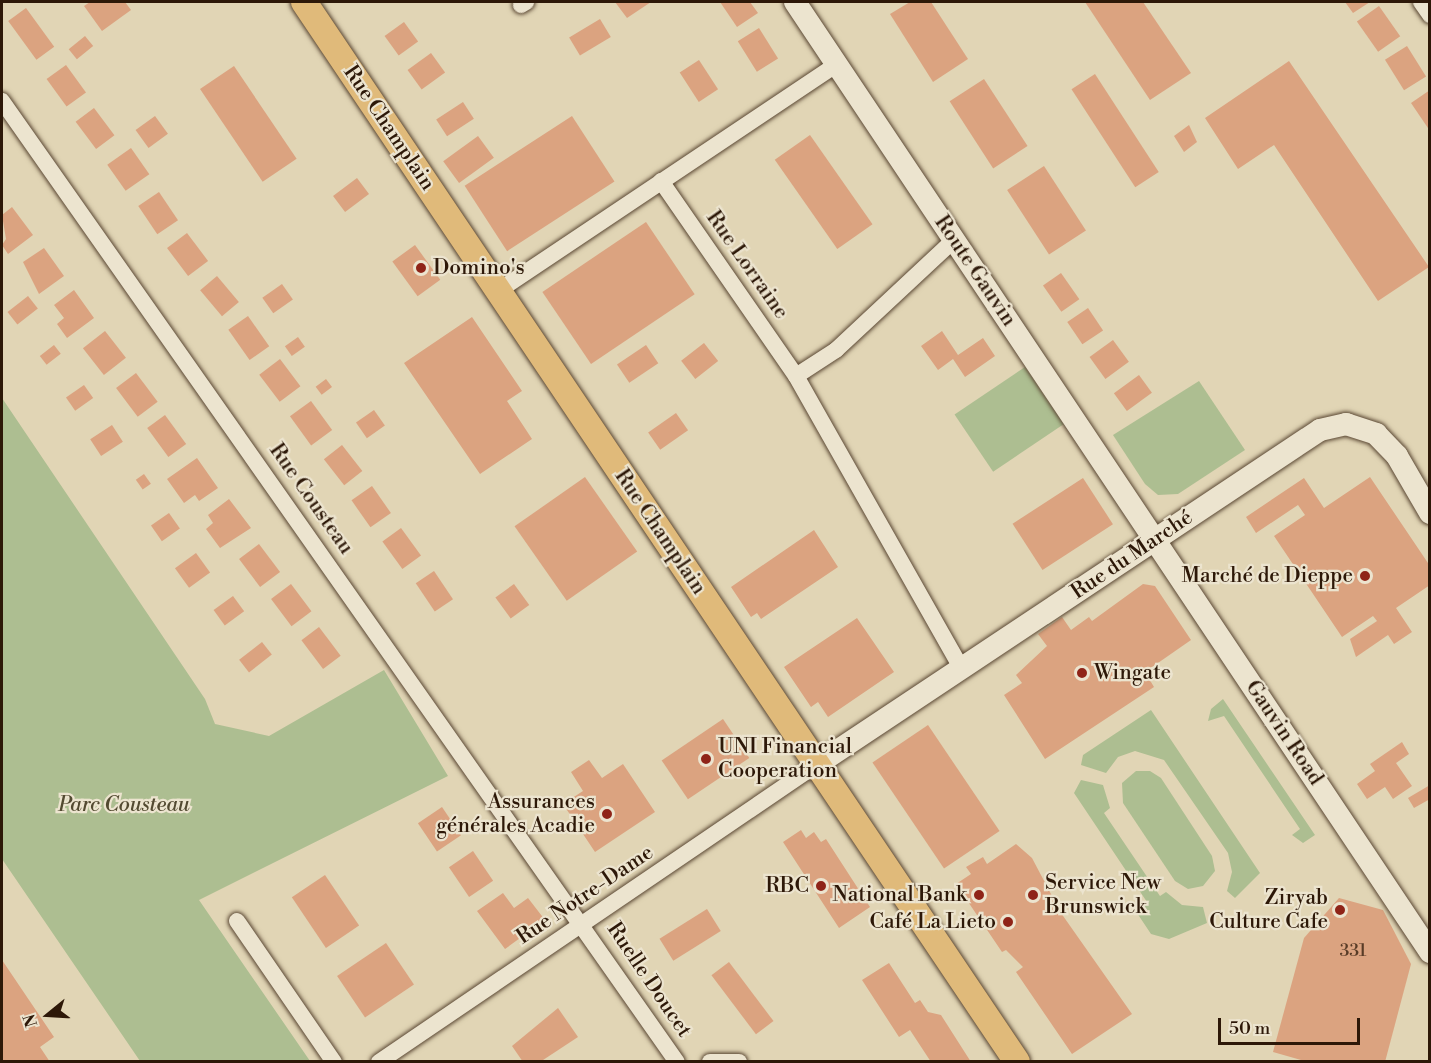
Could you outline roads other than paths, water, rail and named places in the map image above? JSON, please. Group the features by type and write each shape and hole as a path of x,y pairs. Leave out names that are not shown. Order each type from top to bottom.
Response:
{"main road":[{"name":"Rue Champlain","path":"304,2 1017,1062"}],"street":[{"name":"Route Gauvin","path":"795,2 1155,540"},
{"path":"1421,2 1430,15"},
{"path":"498,291 837,63"},
{"name":"Rue Cousteau","path":"2,101 583,923"},
{"name":"Rue Lorraine","path":"661,181 796,376 962,669"},
{"path":"796,376 836,350 954,240"},
{"name":"Rue du Marché","path":"816,765 1320,430 1346,424 1376,434 1397,456 1430,513"},
{"name":"Gauvin Road","path":"1155,540 1421,930 1430,952"},
{"name":"Rue Notre-Dame","path":"380,1062 816,765"},
{"path":"237,921 334,1062"},
{"name":"Ruelle Doucet","path":"583,923 677,1062"},
{"path":"710,1062 739,1062"}],"place":[{"name":"Domino's","path":"421,268"},
{"name":"Marché de Dieppe","path":"1365,576"},
{"name":"Wingate","path":"1082,673"},
{"name":"UNI Financial Cooperation","path":"706,759"},
{"name":"Assurances générales Acadie","path":"607,814"},
{"name":"RBC","path":"821,886"},
{"name":"National Bank","path":"979,895"},
{"name":"Service New Brunswick","path":"1033,895"},
{"name":"Ziryab Culture Cafe","path":"1340,910"},
{"name":"Café La Lieto","path":"1008,922"}],"park label":[{"name":"Parc Cousteau","path":"124,805"}]}
